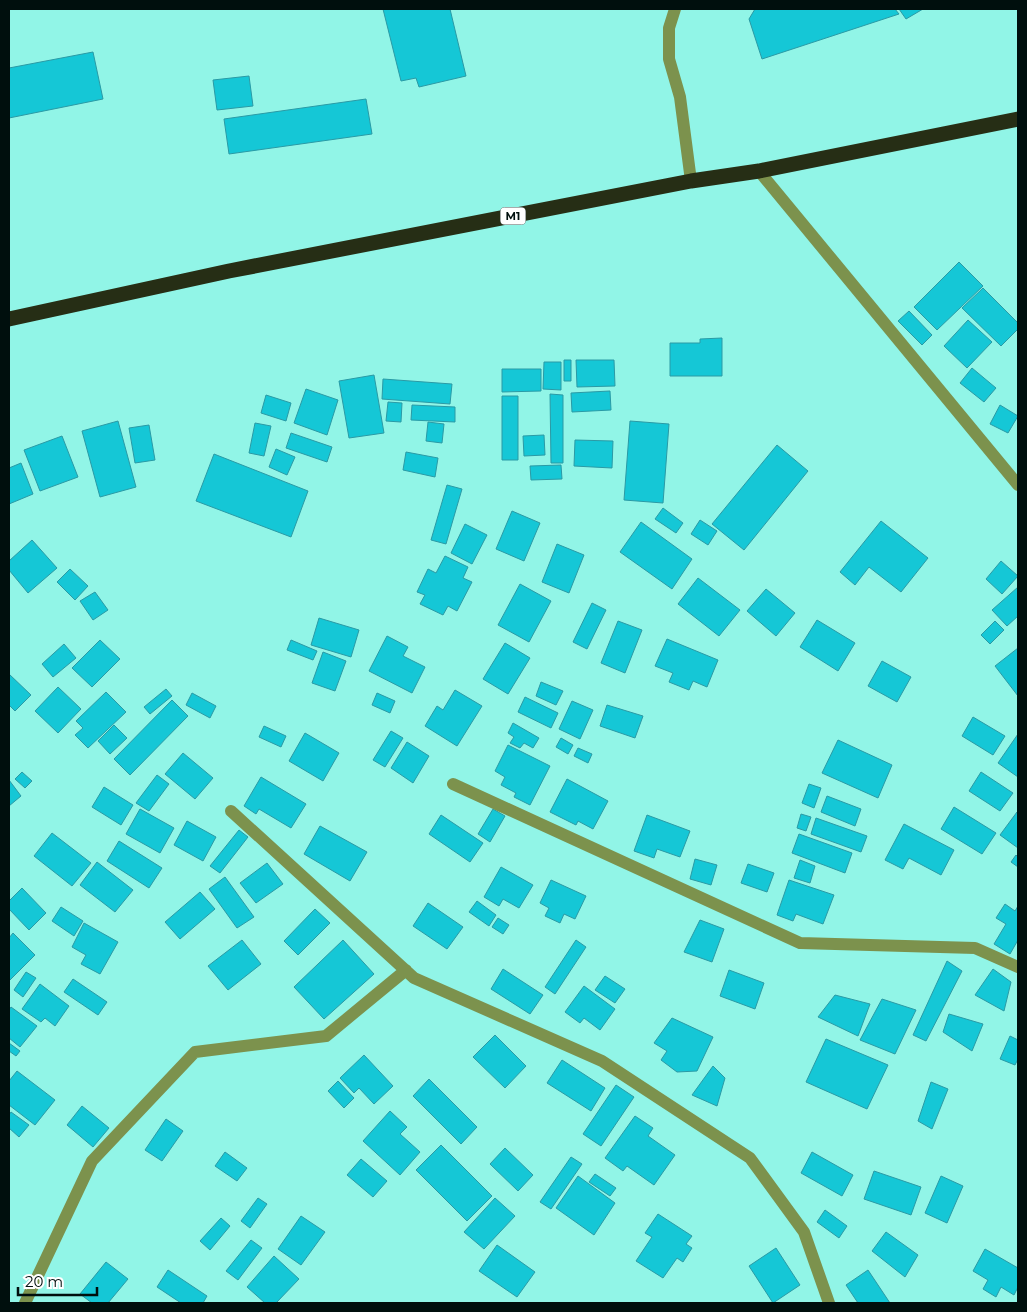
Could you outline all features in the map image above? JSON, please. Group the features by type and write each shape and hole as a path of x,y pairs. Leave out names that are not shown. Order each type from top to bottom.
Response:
{"highway":[{"name":"M1","path":"9,319 229,271 691,180 759,171 1018,119"}],"street":[{"path":"675,9 669,28 669,59 680,97 691,180"},
{"path":"759,171 1018,485"},
{"path":"453,784 800,943 975,948 1018,967"},
{"path":"231,812 414,978 602,1061 750,1158 804,1232 830,1303"},
{"path":"26,1303 92,1161 195,1052 326,1036 406,970"}],"building":[{"path":"383,9 450,9 466,76 419,87 416,78 401,81"},
{"path":"755,9 895,9 899,14 762,59 749,19"},
{"path":"899,9 923,9 906,19"},
{"path":"93,52 103,99 9,118 9,68"},
{"path":"249,76 253,106 217,110 213,80"},
{"path":"366,99 372,134 229,154 224,119"},
{"path":"959,262 983,286 937,330 914,307"},
{"path":"983,288 1018,323 1018,329 1001,346 962,308"},
{"path":"909,311 932,335 922,345 898,321"},
{"path":"968,320 992,342 967,368 944,346"},
{"path":"722,338 722,376 670,376 670,343 700,343 700,339"},
{"path":"564,360 571,360 571,381 564,381"},
{"path":"576,360 614,360 615,386 577,387"},
{"path":"544,362 561,362 561,390 543,389"},
{"path":"972,368 996,388 984,402 960,383"},
{"path":"502,369 541,369 541,391 502,392"},
{"path":"374,375 384,433 349,438 339,381"},
{"path":"383,379 452,384 450,404 382,399"},
{"path":"306,389 338,400 327,435 294,423"},
{"path":"610,391 611,410 572,412 571,393"},
{"path":"550,394 563,395 563,463 551,463"},
{"path":"266,395 291,403 286,421 261,413"},
{"path":"502,396 518,396 518,460 502,460"},
{"path":"388,402 402,403 401,422 386,421"},
{"path":"412,405 455,407 455,422 411,420"},
{"path":"1000,405 1018,416 1008,433 990,424"},
{"path":"118,421 136,487 100,497 82,431"},
{"path":"630,421 669,424 663,503 624,500"},
{"path":"428,422 444,424 442,443 426,441"},
{"path":"255,423 271,426 264,456 249,453"},
{"path":"149,425 155,460 135,463 129,428"},
{"path":"291,433 332,447 327,462 286,448"},
{"path":"544,435 545,455 524,456 523,436"},
{"path":"62,436 78,477 40,491 24,450"},
{"path":"575,440 613,441 612,468 574,466"},
{"path":"777,445 808,471 744,550 712,524"},
{"path":"276,449 295,457 287,475 269,467"},
{"path":"406,452 438,458 435,477 403,470"},
{"path":"214,454 308,491 291,537 196,501"},
{"path":"21,463 33,494 9,504 9,468"},
{"path":"561,465 562,479 531,480 530,466"},
{"path":"447,485 462,489 446,544 431,540"},
{"path":"663,508 683,523 676,533 655,519"},
{"path":"512,511 540,523 524,561 496,549"},
{"path":"700,520 717,531 708,545 691,534"},
{"path":"881,521 928,558 901,592 869,567 855,585 840,572"},
{"path":"641,522 692,559 672,589 620,552"},
{"path":"465,524 487,535 472,564 451,553"},
{"path":"32,540 57,568 28,593 9,570 9,561"},
{"path":"557,544 584,555 569,593 542,582"},
{"path":"445,556 468,567 463,578 472,582 457,611 448,606 443,615 420,604 425,595 417,592 428,569 436,573"},
{"path":"1001,561 1018,576 1002,594 986,579"},
{"path":"70,569 88,586 75,600 57,582"},
{"path":"698,578 740,610 719,636 678,604"},
{"path":"520,584 551,601 529,642 498,625"},
{"path":"1018,587 1018,616 1007,626 992,610"},
{"path":"766,589 795,613 776,636 747,611"},
{"path":"95,592 108,610 93,620 80,601"},
{"path":"592,603 606,610 587,649 573,642"},
{"path":"319,618 359,630 351,657 311,645"},
{"path":"817,620 855,643 838,671 800,647"},
{"path":"618,621 642,630 625,673 601,663"},
{"path":"995,621 1004,630 990,644 981,635"},
{"path":"387,636 408,647 403,656 425,667 412,693 369,671"},
{"path":"667,639 718,660 707,687 693,681 689,690 669,682 673,673 655,666"},
{"path":"100,640 120,659 92,687 72,668"},
{"path":"291,640 317,651 313,660 287,650"},
{"path":"505,643 530,658 508,694 483,679"},
{"path":"64,644 76,658 53,677 42,664"},
{"path":"1018,648 1018,696 995,666"},
{"path":"323,652 346,661 335,691 312,683"},
{"path":"882,661 911,677 897,702 868,686"},
{"path":"9,674 31,695 15,711 9,705"},
{"path":"541,682 563,691 556,705 536,696"},
{"path":"58,687 81,709 58,733 35,711"},
{"path":"166,689 172,696 150,714 144,707"},
{"path":"455,690 482,706 457,746 425,726 437,706 443,710"},
{"path":"106,692 126,712 88,748 75,735 83,728 76,721"},
{"path":"192,693 216,706 210,718 186,705"},
{"path":"377,693 395,701 390,713 372,705"},
{"path":"525,697 558,713 551,728 518,712"},
{"path":"172,700 188,716 130,775 114,759"},
{"path":"572,701 593,710 580,739 559,729"},
{"path":"607,705 643,716 635,738 600,726"},
{"path":"973,717 1005,736 993,755 962,736"},
{"path":"513,723 539,738 533,748 524,743 520,748 510,743 514,737 508,733"},
{"path":"114,725 127,738 110,754 98,741"},
{"path":"264,726 286,736 281,747 259,737"},
{"path":"391,731 403,738 385,767 373,760"},
{"path":"305,733 339,753 323,781 289,761"},
{"path":"1018,734 1018,777 998,763"},
{"path":"561,738 573,745 568,754 556,747"},
{"path":"838,740 892,765 878,798 822,773"},
{"path":"407,742 429,756 413,783 391,768"},
{"path":"508,745 550,766 530,805 514,797 516,793 501,785 505,777 495,771"},
{"path":"578,748 592,754 588,763 574,756"},
{"path":"183,753 213,778 195,799 165,774"},
{"path":"22,772 32,781 25,788 15,779"},
{"path":"981,772 1013,793 1000,811 969,791"},
{"path":"157,775 169,784 149,811 136,803"},
{"path":"261,777 306,804 291,828 259,809 256,814 244,806"},
{"path":"567,779 608,801 593,829 578,821 576,825 550,812"},
{"path":"9,780 21,796 9,806"},
{"path":"809,784 821,788 814,808 802,803"},
{"path":"104,787 133,805 121,825 92,807"},
{"path":"827,796 861,809 855,826 821,812"},
{"path":"954,807 996,833 982,854 941,829"},
{"path":"140,809 174,828 160,853 126,834"},
{"path":"493,809 505,816 490,842 478,834"},
{"path":"1017,812 1018,814 1018,848 1000,835"},
{"path":"801,814 811,817 806,831 797,828"},
{"path":"441,815 483,843 470,862 429,834"},
{"path":"647,815 690,831 680,857 657,849 654,858 634,851"},
{"path":"816,818 867,836 861,852 811,834"},
{"path":"187,821 216,837 203,861 174,845"},
{"path":"904,824 954,850 941,875 909,858 903,869 885,860"},
{"path":"320,826 367,852 350,881 304,854"},
{"path":"239,830 248,837 220,873 210,866"},
{"path":"52,833 91,863 72,886 34,856"},
{"path":"799,834 852,853 845,873 792,853"},
{"path":"119,841 162,868 149,888 107,861"},
{"path":"1016,855 1018,857 1018,867 1011,862"},
{"path":"695,859 717,865 711,885 690,879"},
{"path":"800,860 815,866 810,883 794,878"},
{"path":"97,862 133,890 115,912 80,885"},
{"path":"267,863 283,884 256,903 240,883"},
{"path":"748,864 774,873 767,892 741,883"},
{"path":"501,867 533,885 519,908 503,899 499,906 484,897"},
{"path":"225,877 254,917 237,928 209,889"},
{"path":"551,880 586,896 575,919 564,914 560,923 545,916 549,908 540,903"},
{"path":"789,880 834,895 823,924 796,914 793,921 777,915"},
{"path":"22,888 46,913 29,930 9,909 9,901"},
{"path":"200,892 215,909 180,939 165,922"},
{"path":"477,901 496,915 489,926 469,912"},
{"path":"428,903 463,927 447,949 413,926"},
{"path":"1005,904 1015,911 1018,906 1018,940 1010,954 994,944 1006,924 996,918"},
{"path":"61,907 83,921 74,936 52,921"},
{"path":"315,909 330,923 298,955 284,941"},
{"path":"498,918 509,925 503,934 492,927"},
{"path":"700,920 724,929 712,962 684,952"},
{"path":"84,923 118,942 100,974 81,964 86,955 72,947"},
{"path":"13,933 35,955 9,981 9,938"},
{"path":"242,940 261,964 228,990 208,966"},
{"path":"343,940 374,974 324,1019 294,987"},
{"path":"576,940 586,947 555,994 545,987"},
{"path":"947,961 962,971 926,1041 913,1035"},
{"path":"503,969 543,995 530,1014 491,989"},
{"path":"993,969 1011,982 1004,1011 975,995"},
{"path":"729,970 764,983 755,1009 720,996"},
{"path":"26,972 36,978 23,997 14,990"},
{"path":"605,976 625,989 615,1003 595,990"},
{"path":"73,979 107,1002 98,1015 64,992"},
{"path":"40,984 69,1006 55,1026 45,1018 41,1022 22,1009"},
{"path":"584,986 615,1009 600,1030 584,1018 580,1023 565,1012"},
{"path":"835,995 870,1004 858,1036 818,1017"},
{"path":"882,999 916,1010 895,1054 860,1040"},
{"path":"11,1007 37,1026 20,1047 9,1038 9,1010"},
{"path":"949,1014 983,1024 972,1051 943,1032"},
{"path":"672,1018 713,1037 697,1071 677,1072 661,1060 667,1051 654,1043"},
{"path":"495,1035 526,1066 505,1088 473,1057"},
{"path":"1010,1036 1018,1040 1018,1059 1015,1065 1000,1059"},
{"path":"826,1039 888,1065 867,1109 806,1082"},
{"path":"9,1043 20,1051 16,1056 9,1051"},
{"path":"364,1055 393,1086 374,1104 359,1088 354,1093 340,1078"},
{"path":"562,1060 605,1088 591,1111 547,1083"},
{"path":"713,1066 725,1078 717,1106 692,1095"},
{"path":"17,1071 55,1100 35,1125 9,1105 9,1081"},
{"path":"429,1079 477,1127 461,1144 413,1096"},
{"path":"338,1081 354,1098 344,1108 328,1091"},
{"path":"931,1082 948,1089 932,1129 918,1121"},
{"path":"616,1085 634,1097 601,1146 583,1134"},
{"path":"82,1106 109,1128 93,1147 67,1125"},
{"path":"390,1111 407,1127 400,1134 420,1152 400,1175 363,1141"},
{"path":"11,1112 29,1125 19,1137 9,1128 9,1115"},
{"path":"635,1116 653,1128 648,1136 675,1155 654,1185 627,1166 623,1171 605,1158"},
{"path":"166,1119 183,1131 162,1161 145,1150"},
{"path":"441,1145 492,1196 467,1221 416,1170"},
{"path":"505,1148 533,1175 518,1191 490,1164"},
{"path":"225,1152 247,1168 237,1181 215,1166"},
{"path":"812,1152 853,1175 842,1196 801,1173"},
{"path":"571,1157 582,1164 551,1209 540,1202"},
{"path":"361,1159 387,1181 373,1197 347,1175"},
{"path":"874,1171 921,1187 911,1215 864,1199"},
{"path":"595,1174 616,1188 610,1196 589,1182"},
{"path":"578,1176 615,1203 594,1235 556,1208"},
{"path":"941,1176 963,1186 947,1223 925,1213"},
{"path":"258,1198 267,1204 250,1228 241,1221"},
{"path":"495,1198 515,1216 484,1249 464,1232"},
{"path":"825,1210 847,1226 839,1238 817,1222"},
{"path":"658,1214 692,1236 686,1244 692,1248 683,1262 677,1258 663,1278 636,1261 652,1237 645,1233"},
{"path":"301,1216 325,1232 301,1265 278,1249"},
{"path":"221,1218 230,1226 210,1250 200,1241"},
{"path":"886,1232 918,1255 905,1277 872,1251"},
{"path":"251,1240 262,1248 238,1280 226,1271"},
{"path":"497,1245 535,1272 517,1297 479,1271"},
{"path":"776,1248 800,1285 773,1303 749,1266"},
{"path":"985,1249 1018,1268 1018,1287 1014,1295 1001,1287 996,1297 983,1289 988,1280 973,1271"},
{"path":"274,1256 299,1279 276,1303 265,1303 247,1287"},
{"path":"106,1262 128,1279 108,1303 92,1303 80,1294"},
{"path":"168,1270 207,1296 203,1303 181,1303 157,1287"},
{"path":"868,1270 890,1303 858,1303 846,1285"}]}
